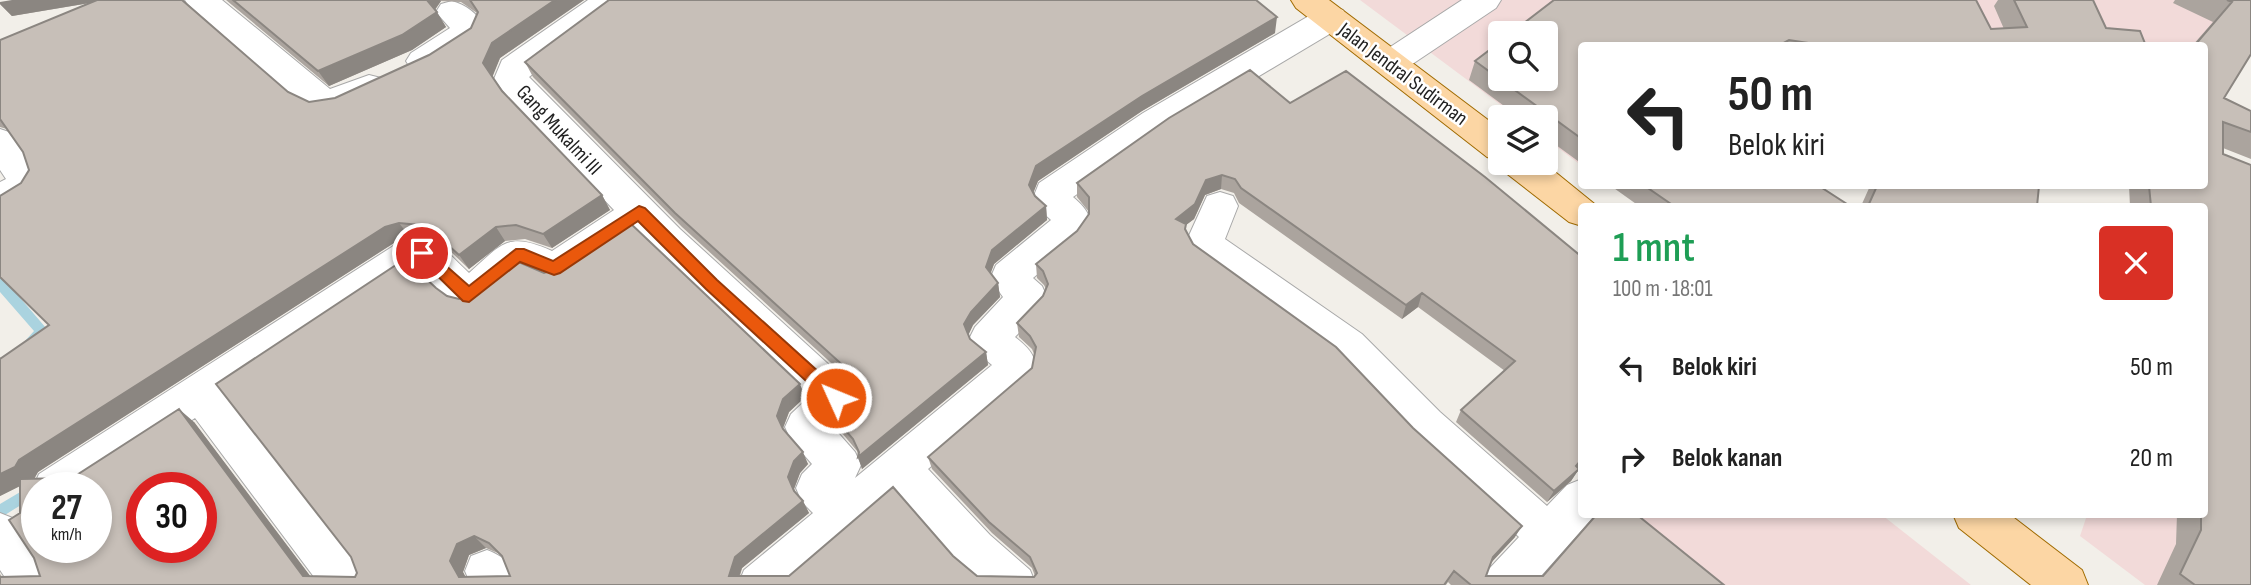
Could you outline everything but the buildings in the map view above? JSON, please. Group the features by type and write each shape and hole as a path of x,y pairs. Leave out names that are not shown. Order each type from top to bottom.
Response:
{"main road":[{"name":"Jalan Jendral Sudirman","path":"1319,9 1488,139"},
{"path":"1534,175 1578,209"},
{"path":"1979,518 2066,585"}],"street":[{"path":"201,0 322,102 333,102 413,66 466,33 468,26 451,4"},
{"name":"Gang Mukalmi III","path":"610,0 514,69 511,79 639,212"},
{"path":"1390,63 1485,0"},
{"path":"760,585 1017,368 1016,361 989,339 1028,297 1009,276 1070,226 1071,217 1051,198 1052,193 1319,9"},
{"path":"0,142 24,178 25,185 0,200"},
{"path":"1220,206 1205,242 1206,246 1348,346 1368,363 1383,385 1453,453 1549,535"},
{"path":"79,472 417,252 469,296 516,256 524,255 554,269 639,212 712,285 836,397 806,427 841,464 817,488 845,514"},
{"path":"201,394 347,585"},
{"path":"899,467 974,550 1014,585"},
{"path":"1504,585 1578,503"},
{"path":"0,523 21,510"},
{"path":"0,533 36,585"}],"shaded area":[{"path":"1360,0 2251,0 2251,25 2208,45 2208,42 1578,42 1578,163 1558,148 1558,105 1501,105"},
{"path":"1638,518 1886,518 1971,585 1715,585"},
{"path":"2086,518 2208,518 2251,585 2145,585 2080,536"}],"waterway":[{"path":"0,283 42,332 31,341"},
{"path":"0,512 21,498"}],"route":[{"path":"422,253 469,296 516,256 524,255 554,269 639,212 712,285 836,398"}]}
